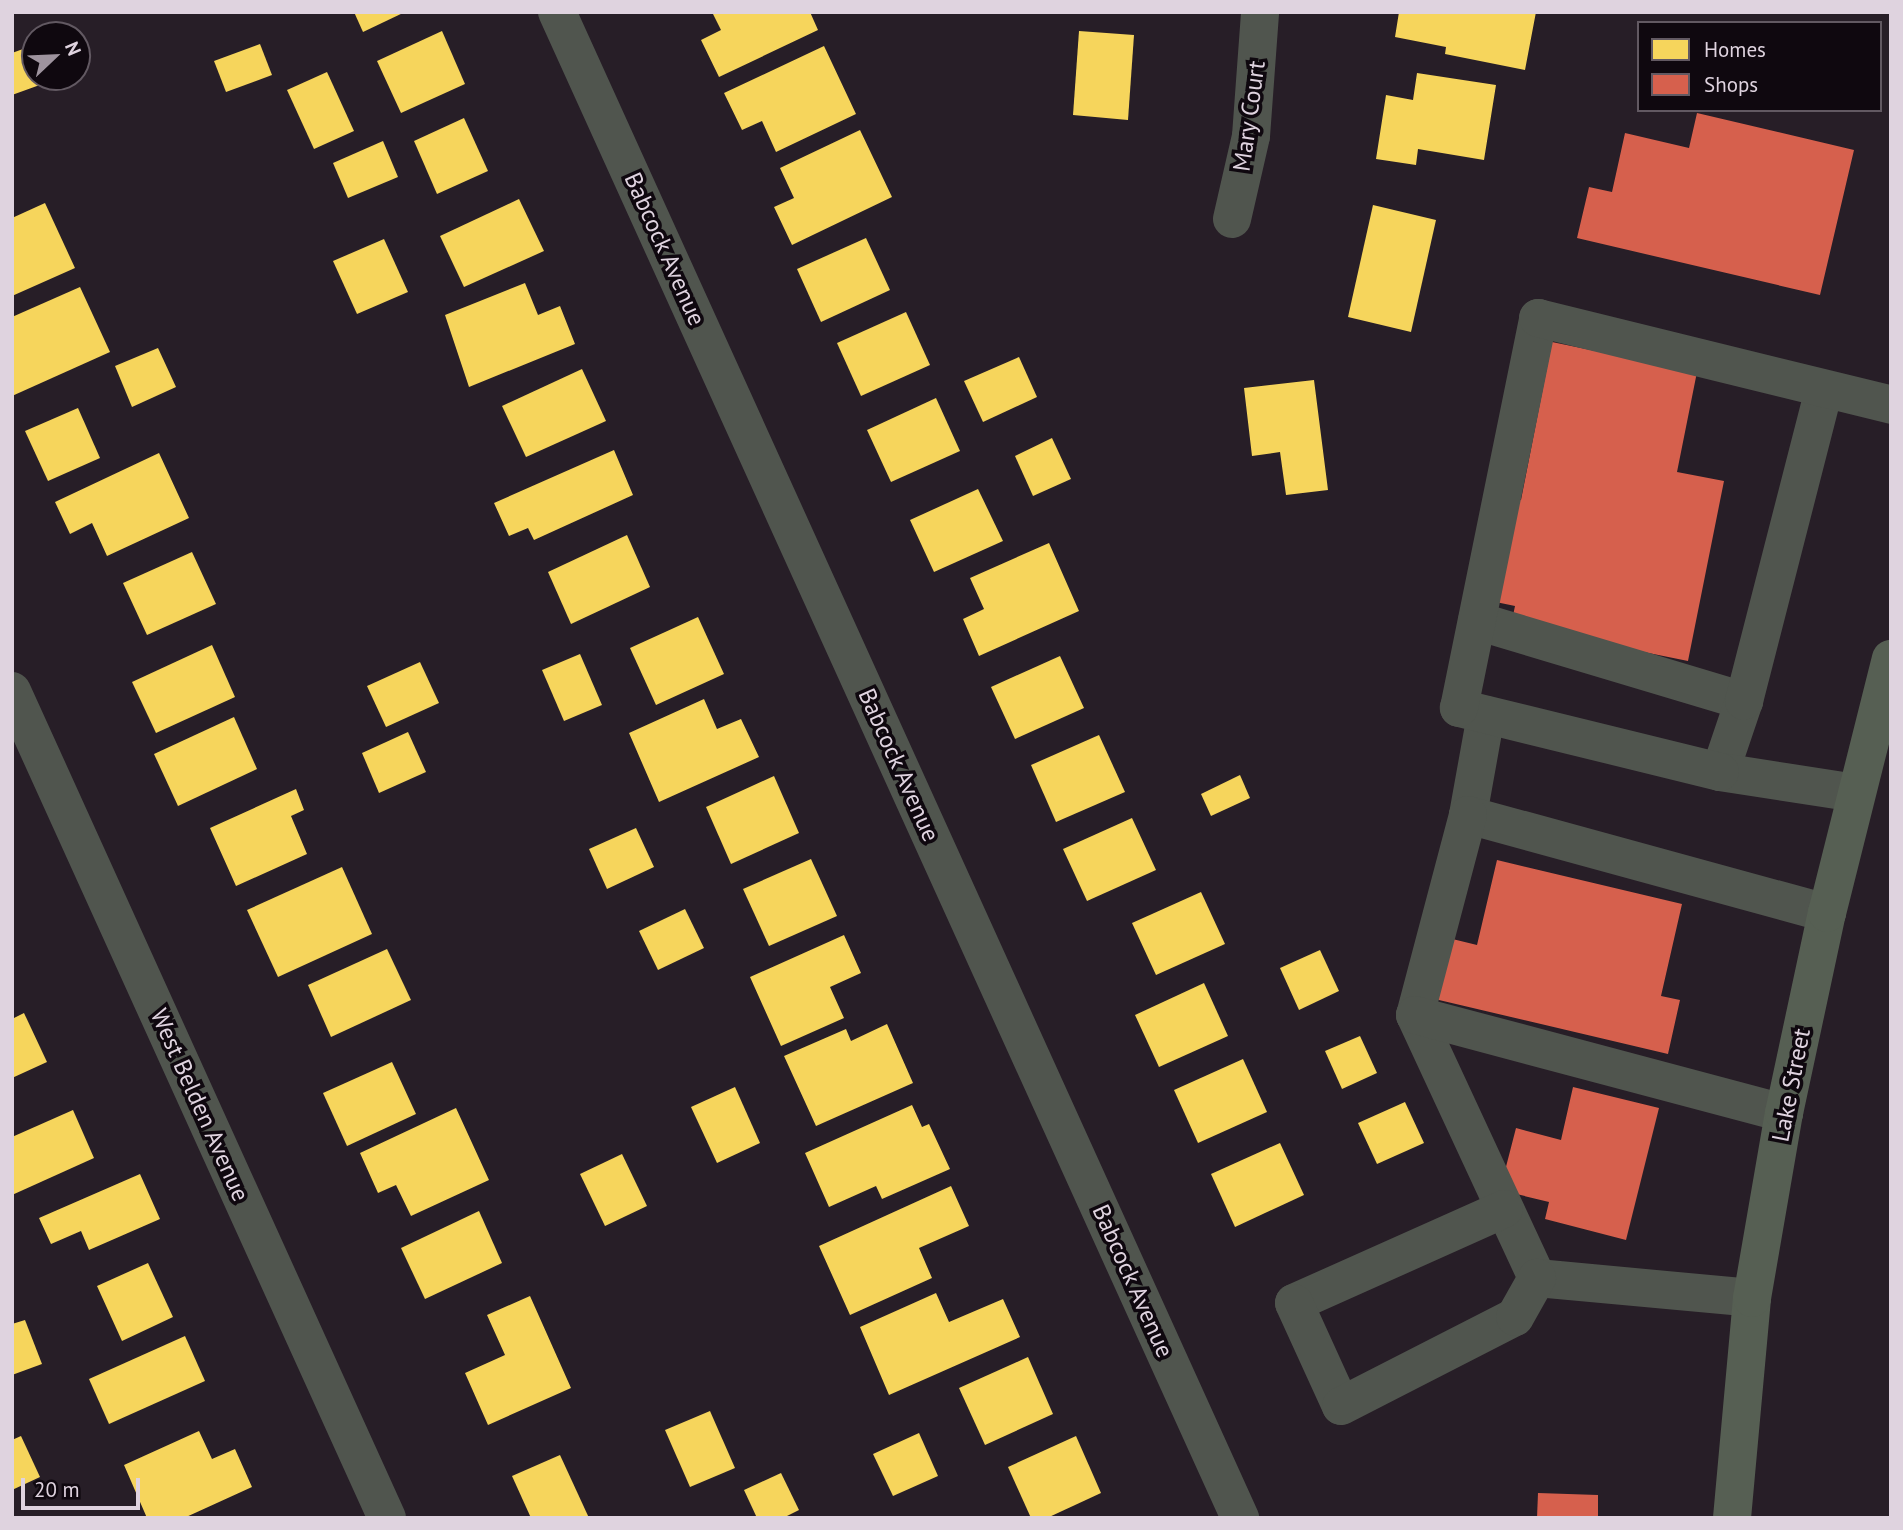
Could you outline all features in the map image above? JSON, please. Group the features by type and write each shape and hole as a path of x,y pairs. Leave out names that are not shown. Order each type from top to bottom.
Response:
{"main road":[{"name":"Lake Street","path":"1732,1518 1752,1298 1784,1113 1827,913 1891,659"}],"street":[{"name":"Babcock Avenue","path":"557,12 1240,1518"},
{"name":"Mary Court","path":"1232,219 1251,136 1260,12"},
{"path":"1537,1278 1415,1015 1468,815 1477,621 1538,318 1891,405"},
{"path":"1720,772 1744,701 1824,389"},
{"path":"1477,621 1744,701"},
{"name":"West Belden Avenue","path":"12,691 387,1518"},
{"path":"1473,711 1720,772 1856,793"},
{"path":"1468,815 1827,913"},
{"path":"1415,1015 1784,1113"},
{"path":"1504,1209 1294,1303 1341,1406 1515,1317 1537,1278"},
{"path":"1537,1278 1752,1298"}],"building: Homes":[{"path":"354,12 405,12 363,32"},
{"path":"712,12 810,12 818,30 719,77 701,40 721,30"},
{"path":"1399,12 1536,12 1525,70 1445,54 1446,47 1395,37"},
{"path":"442,31 465,84 401,113 377,61"},
{"path":"1079,31 1134,35 1128,120 1073,115"},
{"path":"260,44 272,75 226,92 214,61"},
{"path":"824,46 856,114 776,152 762,121 742,130 724,93"},
{"path":"21,50 23,91 12,95 12,53"},
{"path":"327,72 354,131 314,149 287,90"},
{"path":"1417,73 1496,85 1484,160 1418,149 1416,165 1376,159 1386,95 1413,100"},
{"path":"464,118 488,171 437,194 414,141"},
{"path":"860,130 892,197 792,245 774,207 794,198 780,168"},
{"path":"383,141 398,177 348,198 333,163"},
{"path":"519,199 544,251 464,287 440,236"},
{"path":"45,203 75,268 12,296 12,218"},
{"path":"1373,205 1436,220 1411,332 1348,317"},
{"path":"866,238 890,290 821,322 797,269"},
{"path":"384,239 408,292 357,314 333,261"},
{"path":"525,283 538,315 560,306 575,344 469,387 445,315"},
{"path":"80,287 110,352 12,396 12,317"},
{"path":"906,312 930,365 861,396 837,343"},
{"path":"158,348 176,387 132,407 115,366"},
{"path":"1019,357 1037,397 983,422 964,381"},
{"path":"582,369 606,421 526,457 502,406"},
{"path":"1314,380 1328,490 1286,495 1280,452 1252,456 1244,388"},
{"path":"936,398 960,451 891,482 867,430"},
{"path":"78,408 100,458 48,481 25,431"},
{"path":"1052,438 1071,479 1033,496 1015,456"},
{"path":"614,450 633,495 534,540 528,528 509,536 494,503"},
{"path":"159,453 189,518 107,556 92,523 70,534 55,502"},
{"path":"978,489 1003,541 934,572 910,520"},
{"path":"627,535 650,587 571,624 548,572"},
{"path":"1049,543 1079,611 979,656 963,619 984,609 970,578"},
{"path":"192,552 216,604 147,635 123,583"},
{"path":"698,617 724,674 656,705 630,648"},
{"path":"212,645 235,697 156,733 132,682"},
{"path":"580,654 602,705 564,721 542,670"},
{"path":"1060,656 1084,708 1015,739 991,687"},
{"path":"420,662 439,703 386,727 367,686"},
{"path":"704,699 717,729 741,719 759,757 659,802 629,733"},
{"path":"234,717 257,769 178,806 154,754"},
{"path":"408,732 426,772 379,793 362,753"},
{"path":"1099,735 1125,792 1056,822 1031,765"},
{"path":"1240,775 1250,798 1211,816 1201,794"},
{"path":"774,776 799,833 731,864 706,807"},
{"path":"296,789 304,810 291,816 307,854 236,886 210,828"},
{"path":"1132,818 1156,870 1087,901 1063,849"},
{"path":"636,828 654,867 607,889 589,849"},
{"path":"811,859 837,916 769,946 743,889"},
{"path":"342,867 372,934 278,977 247,910"},
{"path":"1201,892 1225,944 1156,975 1132,923"},
{"path":"685,909 704,948 658,970 639,931"},
{"path":"844,935 861,973 830,987 844,1018 781,1046 750,977"},
{"path":"387,949 411,1000 331,1037 308,985"},
{"path":"1320,950 1339,991 1299,1010 1280,968"},
{"path":"1204,983 1228,1036 1159,1067 1135,1015"},
{"path":"24,1013 47,1062 12,1078 12,1019"},
{"path":"887,1024 913,1083 816,1126 784,1056 846,1029 851,1041"},
{"path":"1360,1036 1377,1073 1342,1089 1325,1051"},
{"path":"1243,1059 1267,1112 1198,1143 1174,1090"},
{"path":"392,1062 416,1114 347,1146 323,1093"},
{"path":"735,1087 760,1143 717,1163 691,1107"},
{"path":"1405,1102 1424,1143 1377,1164 1358,1123"},
{"path":"912,1105 922,1127 929,1124 950,1169 882,1199 876,1186 829,1207 805,1153"},
{"path":"456,1108 489,1180 411,1216 396,1185 378,1193 360,1153"},
{"path":"73,1110 94,1158 12,1195 12,1137"},
{"path":"1280,1143 1304,1195 1235,1227 1211,1174"},
{"path":"622,1154 647,1206 605,1226 580,1174"},
{"path":"140,1174 160,1219 89,1250 81,1231 51,1244 39,1218"},
{"path":"951,1186 969,1226 919,1248 932,1278 850,1315 819,1246"},
{"path":"479,1211 502,1263 425,1299 401,1248"},
{"path":"148,1263 173,1317 122,1341 97,1286"},
{"path":"936,1293 949,1322 1003,1299 1020,1337 889,1395 860,1327"},
{"path":"530,1296 571,1388 488,1425 465,1373 505,1355 487,1315"},
{"path":"25,1320 42,1364 12,1375 12,1324"},
{"path":"185,1336 205,1381 109,1424 89,1379"},
{"path":"1028,1357 1053,1414 985,1445 959,1388"},
{"path":"710,1411 735,1468 690,1487 665,1430"},
{"path":"199,1431 212,1459 235,1449 252,1487 184,1518 147,1518 124,1465"},
{"path":"919,1433 938,1476 893,1496 873,1454"},
{"path":"21,1436 40,1477 12,1490 12,1440"},
{"path":"1076,1436 1101,1493 1047,1518 1031,1518 1008,1467"},
{"path":"560,1455 589,1518 531,1518 512,1476"},
{"path":"781,1473 799,1510 783,1518 757,1518 744,1490"}],"building: Shops":[{"path":"1697,113 1854,150 1820,295 1577,238 1589,187 1612,192 1625,133 1689,148"},
{"path":"1552,342 1697,372 1677,472 1724,481 1688,661 1511,625 1515,606 1491,601 1512,498 1521,500"},
{"path":"1497,860 1682,904 1661,996 1680,1000 1668,1054 1422,996 1436,935 1477,945"},
{"path":"1573,1087 1659,1108 1626,1240 1545,1219 1549,1202 1500,1190 1516,1128 1561,1140"},
{"path":"1538,1493 1598,1495 1598,1518 1537,1518"}]}
